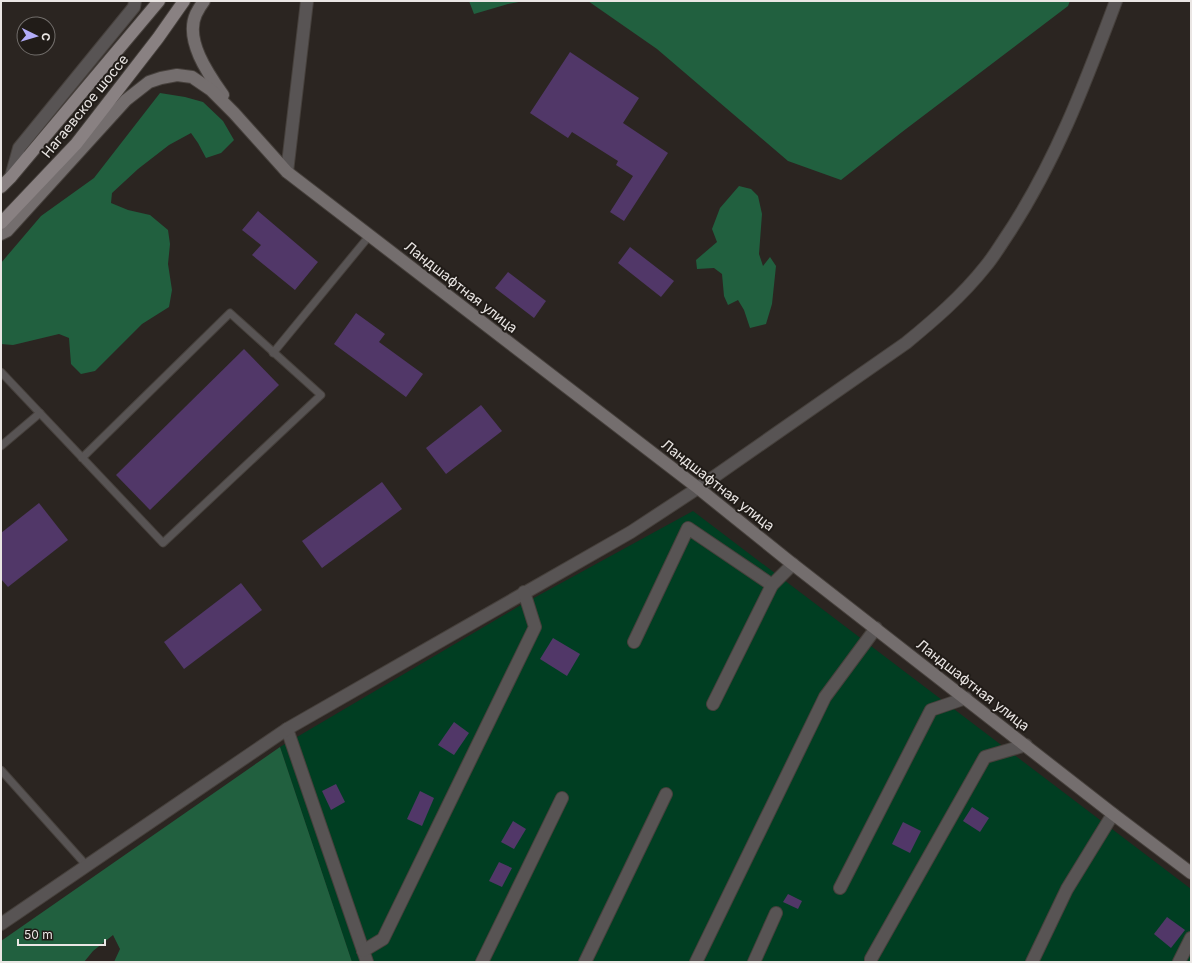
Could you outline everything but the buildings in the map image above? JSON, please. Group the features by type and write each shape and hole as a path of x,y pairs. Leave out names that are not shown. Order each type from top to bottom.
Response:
{"main road":[{"name":"Нагаевское шоссе","path":"1,187 159,1"},
{"name":"Нагаевское шоссе","path":"1,223 76,144 158,38 184,1"}],"street":[{"path":"11,177 19,148 134,7 135,1"},
{"path":"204,1 195,16 193,34 198,52 212,79 234,113"},
{"path":"287,172 307,1"},
{"path":"1,924 287,729 631,532 698,488 906,343 963,292 985,267 1012,228 1039,184 1064,134 1116,1"},
{"path":"1,234 7,231 126,100 149,82 177,75 192,78 211,90 234,113"},
{"name":"Ландшафтная улица","path":"234,113 287,172 698,488 1113,814 1191,873"},
{"path":"634,642 688,528 772,585"},
{"path":"713,704 772,585 793,564"},
{"path":"287,729 365,956 383,939 535,627 524,592"},
{"path":"696,962 825,697 876,628"},
{"path":"840,888 931,710 966,698"},
{"path":"871,962 871,959 985,757 1026,746"},
{"path":"585,962 666,794"},
{"path":"482,962 562,798"},
{"path":"1032,962 1067,889 1113,814"},
{"path":"754,962 776,912"},
{"path":"1179,962 1191,938"}],"lane":[{"path":"273,353 370,236"},
{"path":"1,372 82,458 163,543 321,396 230,313 82,458"},
{"path":"1,446 40,413"},
{"path":"1,770 87,866"}],"green space":[{"path":"469,1 524,1 474,14"},
{"path":"588,1 1070,1 1068,6 841,180 788,161 657,49"},
{"path":"160,93 185,97 203,102 223,121 234,140 221,153 206,158 191,133 169,145 138,169 112,193 111,203 128,210 150,215 168,230 170,244 168,264 172,290 169,307 142,324 95,371 81,374 71,364 69,338 59,334 13,345 1,344 1,263 41,216 94,178"},
{"path":"739,186 751,189 758,196 762,214 759,254 763,266 770,257 776,266 772,304 766,324 750,328 744,310 738,300 728,305 724,296 722,274 714,268 697,269 696,260 717,242 712,229 720,208"},
{"path":"693,511 1191,889 1191,962 352,962 280,747 521,605"},
{"path":"280,747 352,962 114,962 120,949 113,935 93,951 84,962 1,962 1,941"}]}
